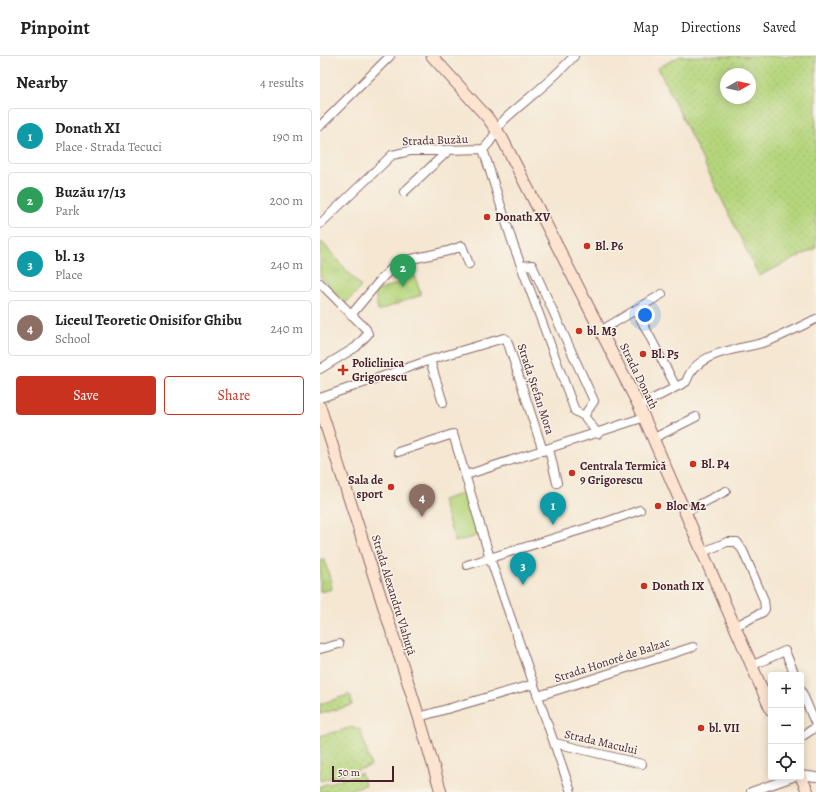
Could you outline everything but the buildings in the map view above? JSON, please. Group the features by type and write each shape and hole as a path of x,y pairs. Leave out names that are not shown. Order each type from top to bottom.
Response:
{"main road":[{"name":"Strada Donath","path":"432,56 488,117 496,129 602,330 640,406 687,511 734,627 770,708"},
{"name":"Strada Alexandru Vlahuță","path":"320,407 420,717 441,792"},
{"path":"803,780 808,792"}],"street":[{"path":"320,126 390,56"},
{"name":"Strada Buzău","path":"320,224 392,155 410,151 483,149 491,141 496,129 504,120 549,82 574,56"},
{"path":"483,149 521,266 575,411 584,416 598,434"},
{"path":"404,192 449,150"},
{"path":"351,315 382,278 398,262 462,246 469,264"},
{"path":"521,266 532,265 594,401 584,416"},
{"path":"320,283 366,329 368,334 356,347 320,369"},
{"path":"602,330 662,294"},
{"path":"636,310 676,387"},
{"path":"640,406 686,382 689,372 704,360 715,354 771,340 816,319"},
{"name":"Strada Ștefan Mora","path":"320,398 430,360 504,338 507,340 546,450"},
{"path":"430,360 443,404"},
{"path":"466,475 598,434 645,417"},
{"path":"654,438 696,417"},
{"path":"398,452 453,434 490,558 571,792"},
{"path":"546,450 557,483"},
{"path":"687,511 726,491"},
{"path":"467,565 600,524 640,510"},
{"path":"703,552 727,542 736,542 743,551 761,593 765,605 763,612 734,627"},
{"path":"320,649 339,644"},
{"name":"Strada Honoré de Balzac","path":"538,696 693,647"},
{"path":"751,666 785,651 794,672"},
{"path":"420,717 534,684"},
{"path":"804,697 816,726 804,735"},
{"name":"Strada Macului","path":"555,743 642,764"},
{"path":"804,776 816,778"},
{"path":"751,792 785,780"}],"green space":[{"path":"680,56 816,56 816,248 759,276 658,68"},
{"path":"322,242 361,287 345,304 320,276 320,244"},
{"path":"414,273 421,295 378,311 375,292 401,282 401,276"},
{"path":"467,492 480,535 455,542 442,500"},
{"path":"324,559 332,589 320,592 320,560"},
{"path":"348,695 351,696 352,705 320,714 320,704"},
{"path":"353,727 360,729 371,766 320,781 320,736"},
{"path":"361,773 365,785 342,792 320,792 320,786"}],"place":[{"name":"Donath XV","path":"487,217"},
{"name":"Bl. P6","path":"587,246"},
{"name":"Buzău 17/13","path":"403,287"},
{"name":"bl. M3","path":"579,331"},
{"name":"Bl. P5","path":"643,354"},
{"name":"Policlinica Grigorescu","path":"343,370"},
{"name":"Bl. P4","path":"693,464"},
{"name":"Centrala Termică 9 Grigorescu","path":"572,473"},
{"name":"Sala de sport","path":"391,487"},
{"name":"Bloc M2","path":"658,506"},
{"name":"Liceul Teoretic Onisifor Ghibu","path":"422,517"},
{"name":"Donath XI","path":"553,525"},
{"name":"bl. 13","path":"523,585"},
{"name":"Donath IX","path":"644,586"},
{"name":"bl. VII","path":"701,728"}]}
